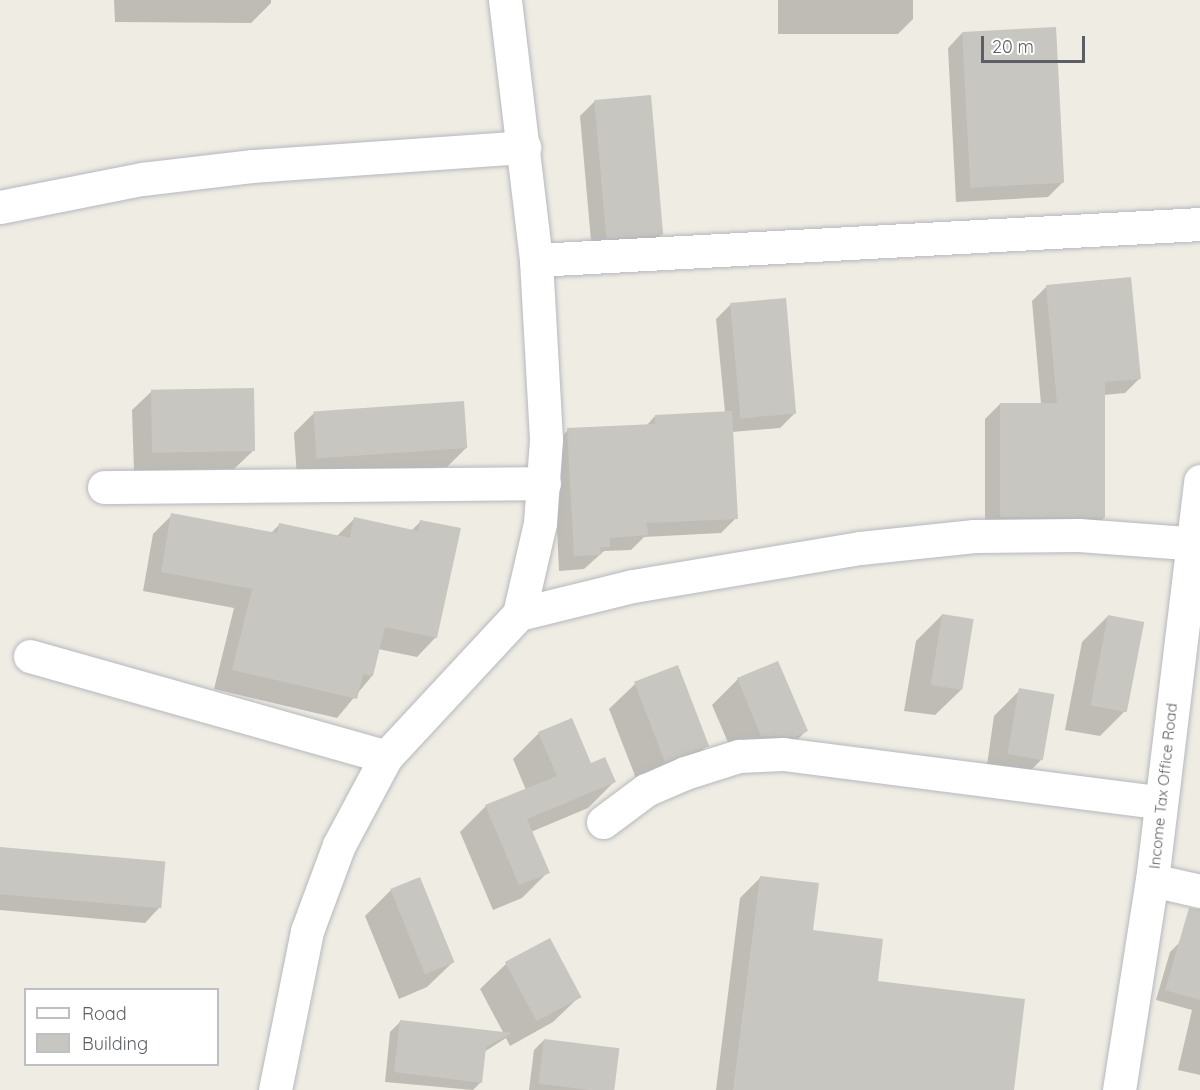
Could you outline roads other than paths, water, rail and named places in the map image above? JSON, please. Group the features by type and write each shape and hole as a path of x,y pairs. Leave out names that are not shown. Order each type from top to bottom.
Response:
{"street":[{"path":"274,1090 307,931 339,845 386,757 519,614 544,483 536,260 505,0"},
{"path":"0,207 142,180 253,166 524,147"},
{"path":"536,260 1200,224"},
{"name":"Income Tax Office Road","path":"1119,1090 1152,880 1160,802 1195,544 1200,481"},
{"path":"104,487 544,483"},
{"path":"519,614 633,586 860,548 974,536 1078,535 1195,544"},
{"path":"30,656 386,757"},
{"path":"603,822 646,790 685,773 739,756 783,754 1160,802"},
{"path":"1152,880 1200,891"}]}
